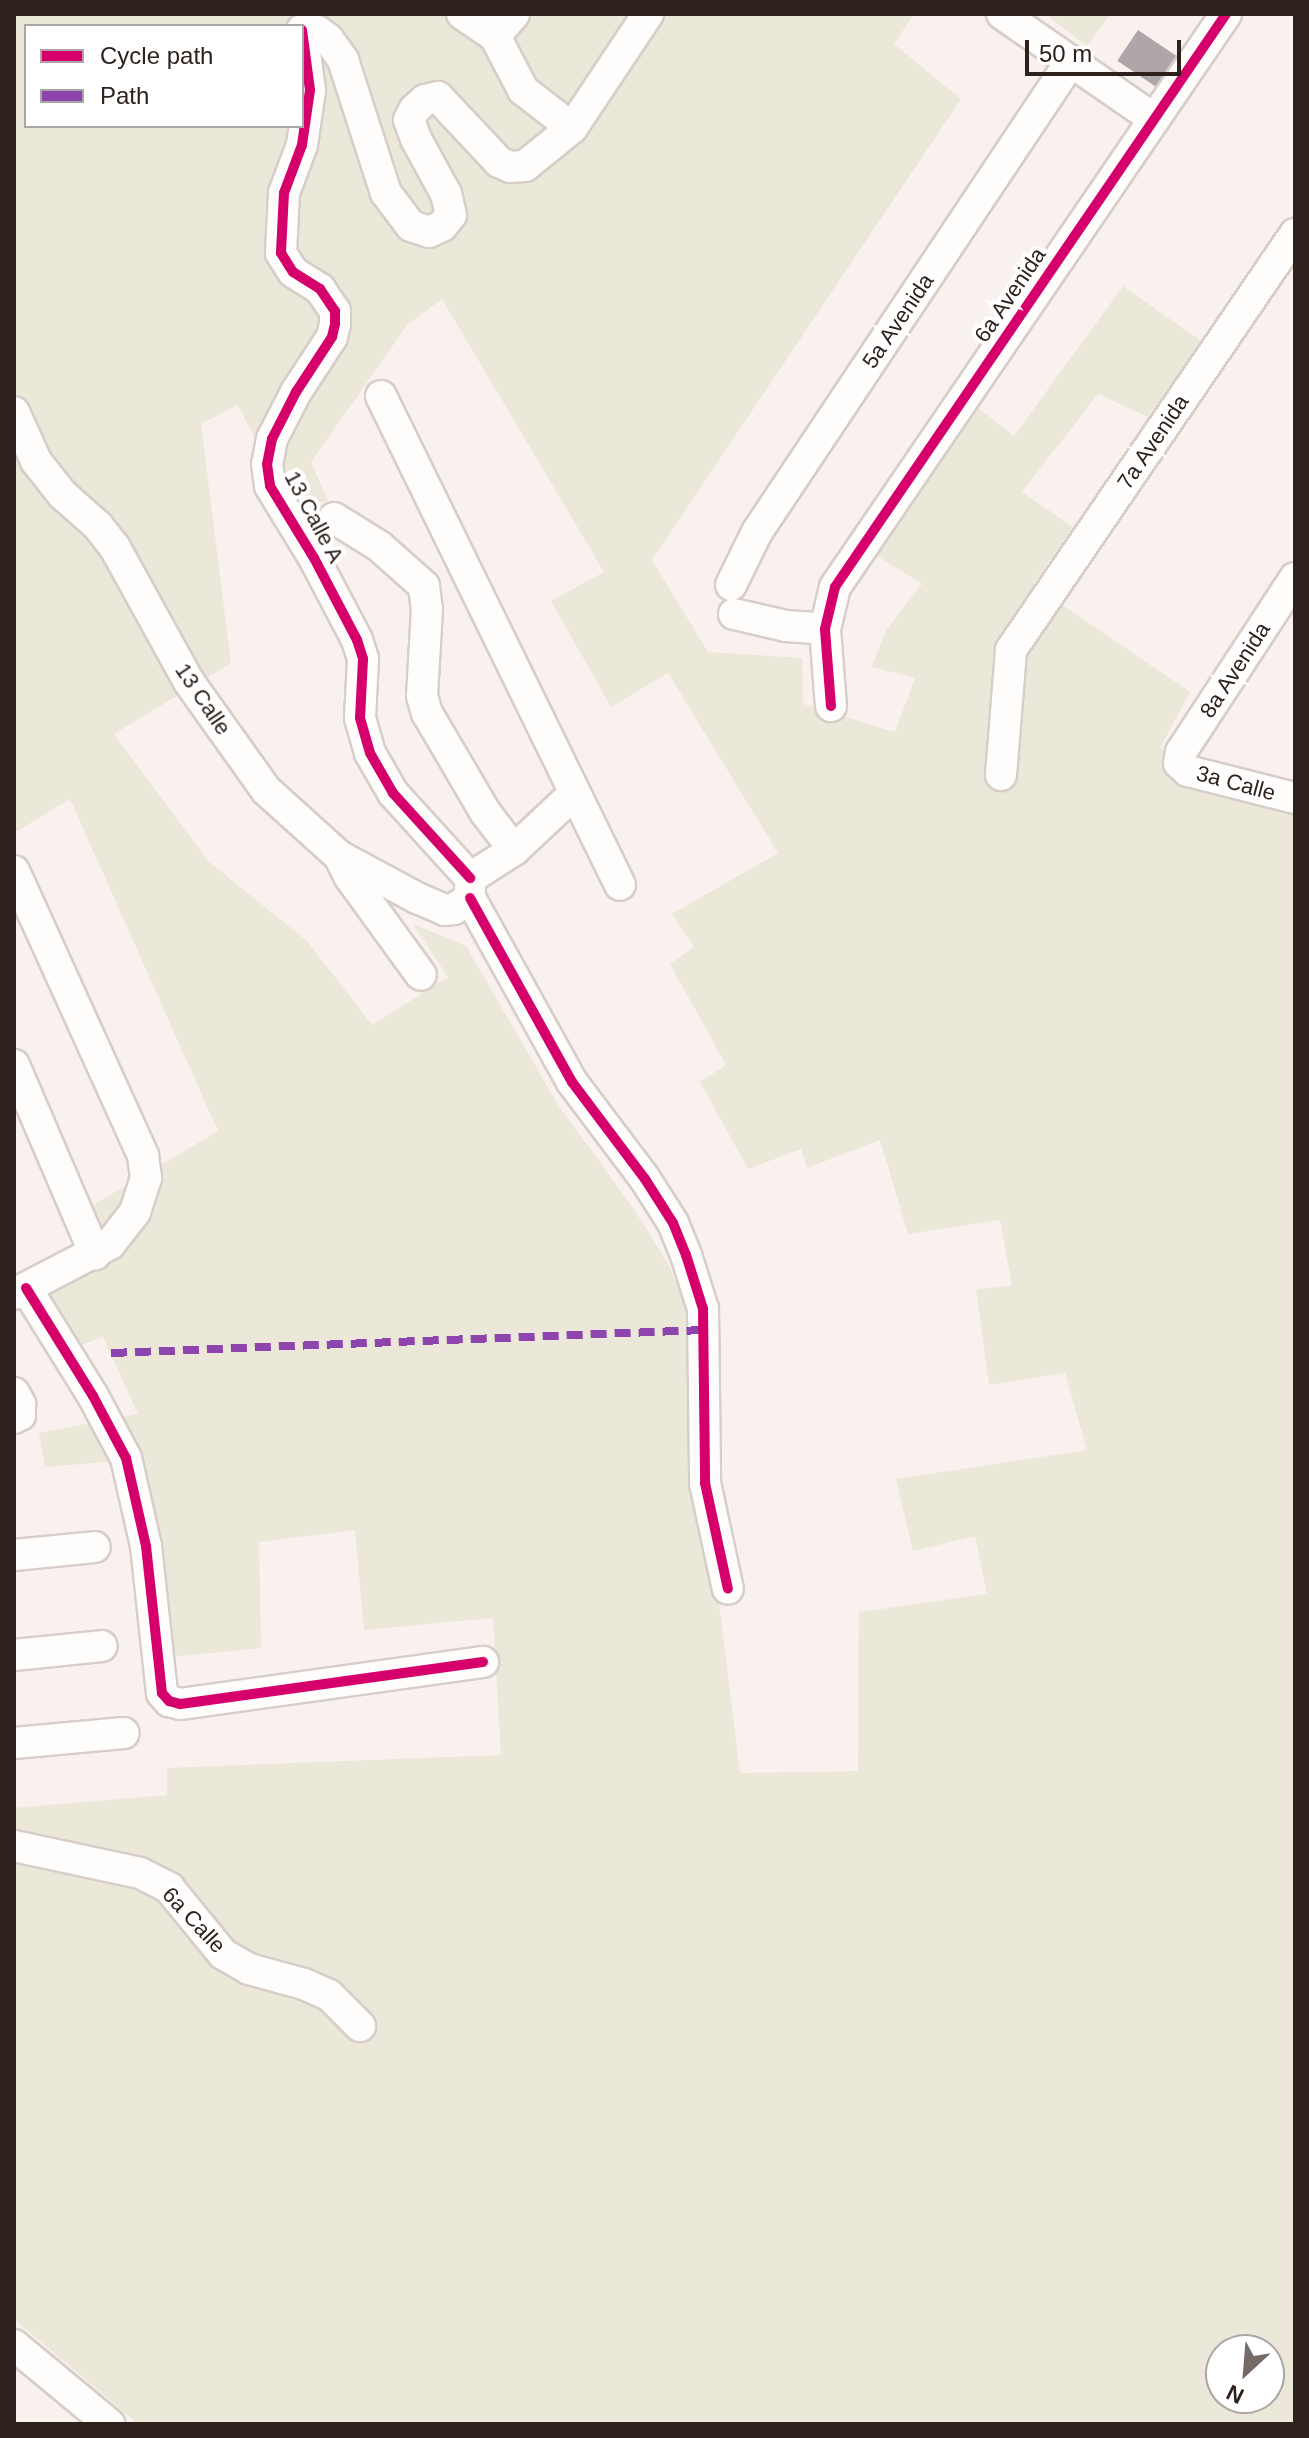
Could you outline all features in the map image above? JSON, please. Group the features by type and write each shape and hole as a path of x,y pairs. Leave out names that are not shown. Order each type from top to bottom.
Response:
{"street":[{"path":"462,14 505,25 523,90 572,128"},
{"path":"304,29 317,31 328,39 343,60 386,193 411,226 429,232 442,226 451,215 446,194 409,120 414,110 425,100 438,97 499,162 510,167 525,166 572,128 648,14"},
{"path":"1002,14 1154,119"},
{"name":"6a Avenida","path":"827,627 835,587 1226,14"},
{"name":"13 Calle A","path":"304,49 310,90 302,145 284,193 281,253 293,272 320,289 335,311 335,324 332,337 296,392 272,439 267,464 270,486 314,558 357,640 363,659 360,718 370,753 393,793 467,893"},
{"name":"5a Avenida","path":"827,627 786,626 732,600 757,532 1071,61"},
{"name":"7a Avenida","path":"1001,775 1011,650 1295,234"},
{"path":"381,396 620,885"},
{"name":"13 Calle","path":"14,412 36,461 62,494 98,526 115,548 189,682 266,790 339,856 445,910 467,893"},
{"path":"334,518 379,546 424,586 427,609 422,696 427,713 485,812 514,850"},
{"name":"8a Avenida","path":"1179,763 1181,752 1295,578"},
{"path":"827,627 831,706"},
{"name":"3a Calle","path":"1179,763 1188,771 1295,798"},
{"path":"575,793 467,893 572,1082 645,1179 673,1223 686,1255 703,1309 705,1483 728,1589"},
{"path":"339,856 349,876 421,975"},
{"path":"14,871 143,1156 146,1178 135,1212 110,1244 20,1291 93,1396 126,1458 146,1546 162,1693 169,1701 180,1704 483,1662"},
{"path":"14,1065 95,1254"},
{"path":"14,1393 20,1404 20,1415 14,1418"},
{"path":"14,1555 95,1547"},
{"path":"14,1655 102,1646"},
{"path":"14,1743 124,1733"},
{"name":"6a Calle","path":"14,1846 140,1873 169,1888 223,1954 249,1969 304,1984 329,1995 360,2026"},
{"path":"14,2345 109,2424"}],"shaded area":[{"path":"14,14 914,14 894,44 961,99 652,560 708,652 802,658 803,704 895,732 915,678 872,667 886,630 922,584 874,554 973,404 1014,436 1123,286 1201,341 1148,417 1098,394 1022,492 1073,527 1033,585 1190,692 1160,748 1295,793 1295,2424 138,2424 14,2319 14,1808 167,1795 167,1768 501,1755 493,1618 364,1630 355,1530 259,1542 261,1648 162,1658 143,1459 45,1467 39,1433 138,1414 103,1337 78,1346 40,1288 107,1253 85,1210 218,1131 70,799 14,833","holes":["442,299 604,572 551,601 611,707 668,673 778,853 672,914 694,947 670,964 726,1065 700,1082 748,1169 801,1149 807,1168 880,1140 908,1234 1000,1220 1012,1286 976,1289 989,1385 1065,1373 1087,1450 896,1479 913,1551 975,1536 987,1594 859,1612 858,1771 740,1773 719,1602 697,1336 669,1265 633,1208 557,1103 466,946 413,924 448,977 372,1025 307,941 208,861 114,734 231,663 201,424 238,405 290,508 328,501 311,462 408,324"]},
{"path":"1045,14 1111,14 1087,46"}],"building":[{"path":"1138,30 1176,56 1155,86 1117,61"}],"marked path":[{"path":"111,1353 703,1330"}],"cycle path":[{"path":"831,706 825,629 835,587 1226,14"},
{"path":"304,45 310,90 302,145 284,193 281,253 293,272 320,289 335,311 335,324 332,337 296,392 272,439 267,464 270,486 314,558 357,640 363,659 360,718 370,753 393,793 470,878"},
{"path":"470,898 572,1082 645,1179 673,1223 686,1255 703,1309 705,1483 728,1589"},
{"path":"26,1288 93,1396 126,1458 146,1546 162,1693 169,1701 180,1704 483,1662"}]}
